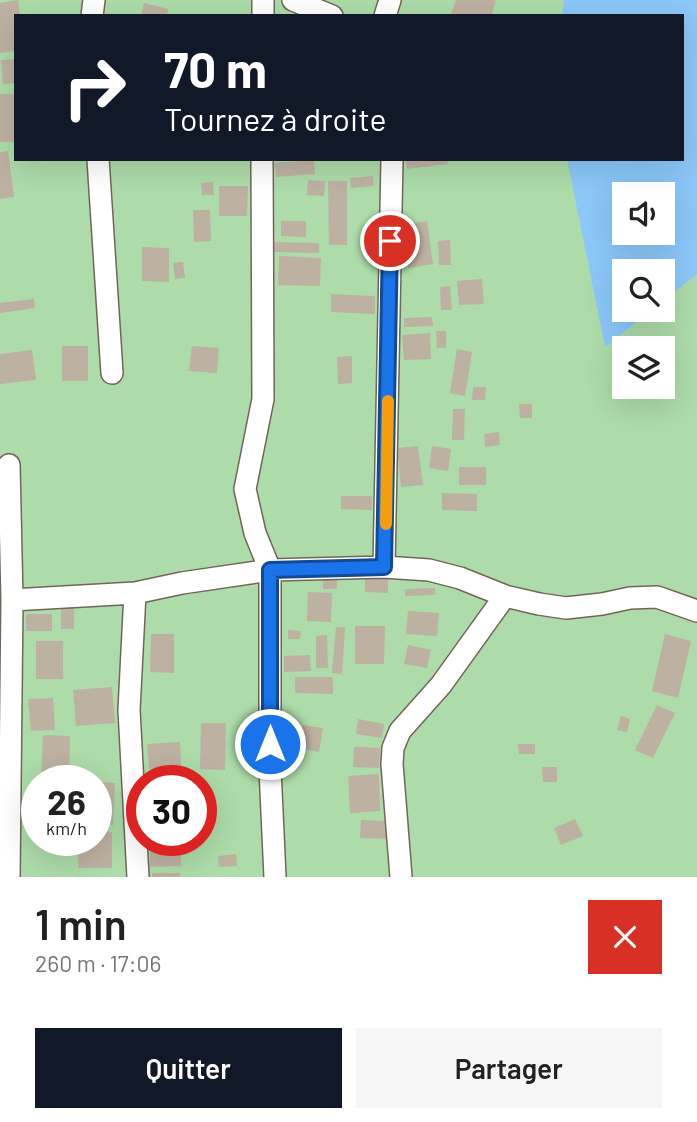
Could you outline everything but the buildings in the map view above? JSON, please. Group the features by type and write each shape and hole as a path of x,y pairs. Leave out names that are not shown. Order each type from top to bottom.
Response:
{"street":[{"path":"293,0 327,14"},
{"path":"98,161 112,373"},
{"path":"262,161 263,399 245,489 255,533 270,570 270,769 275,877"},
{"path":"384,567 391,161"},
{"path":"9,465 12,600 9,877"},
{"path":"12,600 135,593 270,570 384,567 429,570 460,578 505,596 566,608 630,598 657,597 697,611"},
{"path":"135,593 130,710 138,877"},
{"path":"401,877 393,748 400,731 441,685 505,596"}],"green space":[{"path":"0,0 697,0 697,877 0,877"}],"water":[{"path":"564,0 697,0 697,274 675,291 675,259 612,259 612,322 637,322 619,336 612,336 612,341 605,347 567,161 684,161 684,14 562,14"}],"slow traffic":[{"path":"386,524 388,401"}],"route":[{"path":"270,744 270,570 384,567 390,241"}]}
